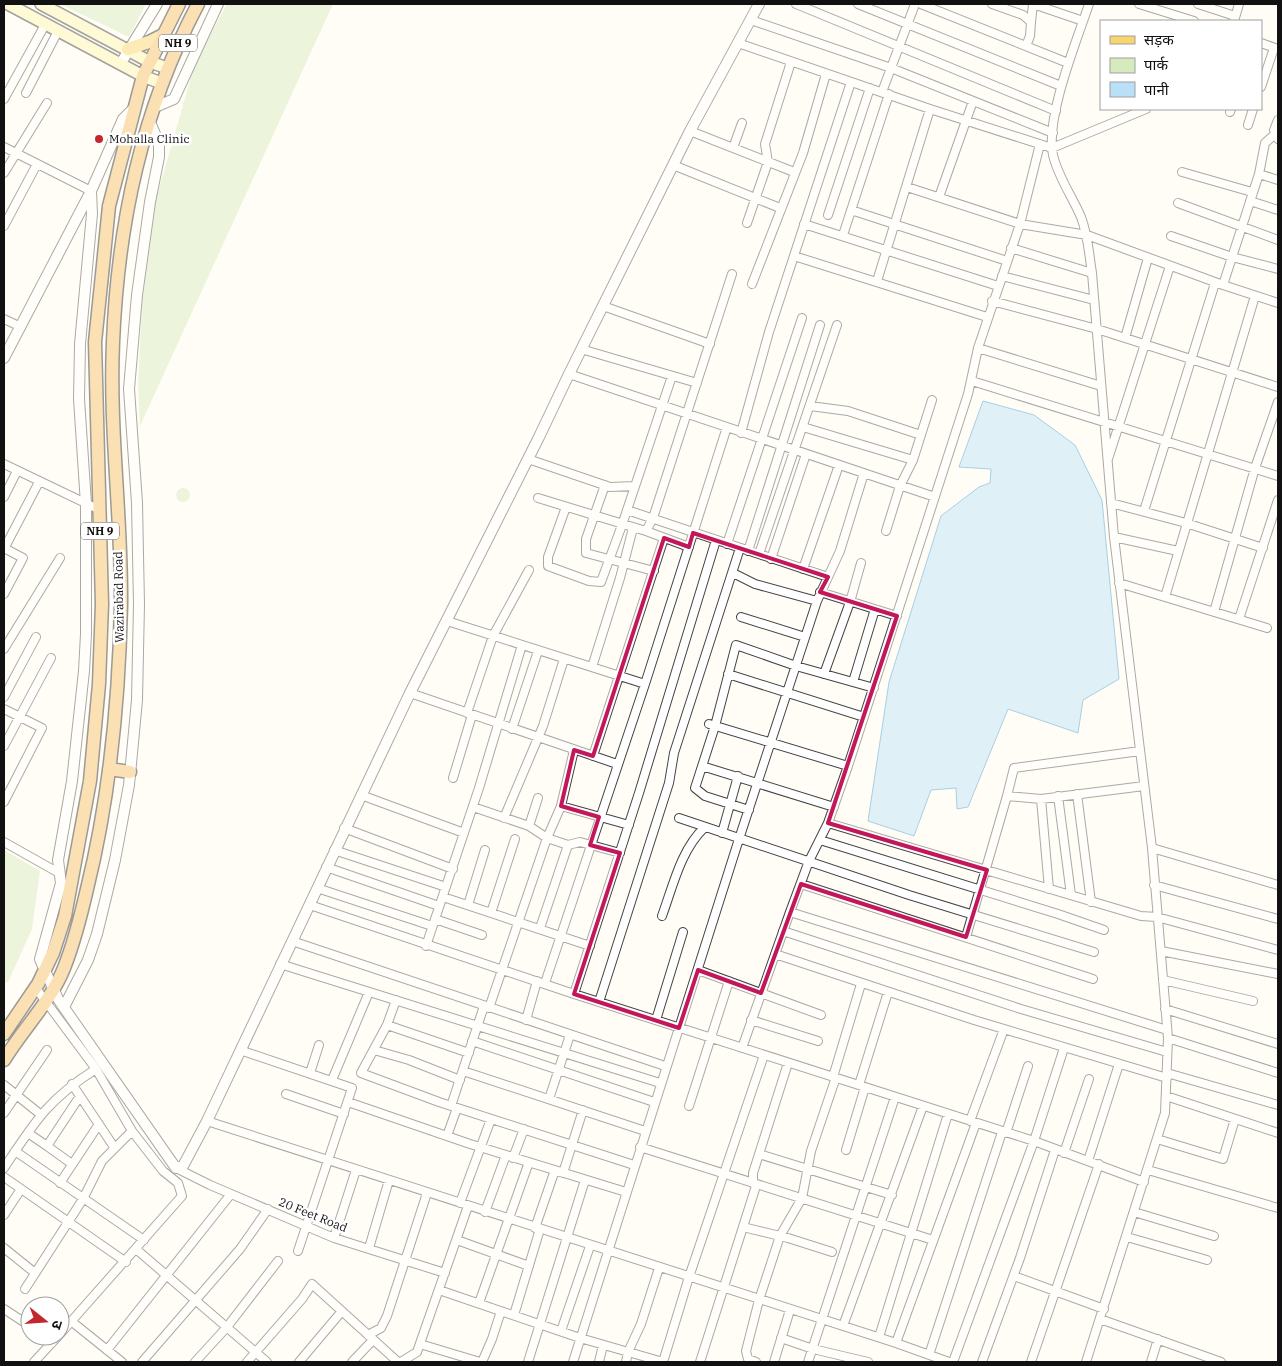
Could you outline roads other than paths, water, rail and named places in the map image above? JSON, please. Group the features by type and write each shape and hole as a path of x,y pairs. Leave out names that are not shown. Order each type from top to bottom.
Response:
{"highway":[{"name":"Wazirabad Road","path":"4,1034 46,970 59,935 65,887 90,781 99,684 102,604 95,342 109,206 143,76 178,4"},
{"name":"Wazirabad Road","path":"4,1060 64,969 95,854 109,770 117,691 121,604 114,461 113,343 129,193 161,83 198,4"},
{"path":"109,770 130,772"},
{"path":"65,887 83,904"}],"main road":[{"path":"8,4 143,76 161,83"},
{"path":"42,4 150,62 167,68"},
{"path":"128,49 163,34"}],"street":[{"path":"120,63 140,34 157,4"},
{"path":"64,1007 88,960 97,934 115,860 130,772 137,700 140,604 137,503 129,389 137,295 150,202 159,157 159,144 151,114 174,99 218,4"},
{"path":"91,192 92,214 82,326 79,399 86,504 87,585 84,671 72,781 58,860 65,887 40,959 64,1007 176,1168 186,1162 207,1121 410,692 528,459 690,131 759,4"},
{"path":"796,4 1056,111"},
{"path":"858,4 1062,86"},
{"path":"843,235 886,93 891,68 915,4"},
{"path":"921,4 1068,63"},
{"path":"992,4 1023,15 1031,22"},
{"path":"1026,46 1030,36 1033,4 1083,21"},
{"path":"1086,1362 1165,1113 1167,1076 1167,1034 1152,848 1114,537 1092,273 1087,235 1057,168 1052,148 1056,111 1062,86 1089,4"},
{"path":"1139,4 1191,20"},
{"path":"1198,4 1235,18 1239,4"},
{"path":"751,20 891,68 1053,133"},
{"path":"4,99 46,24"},
{"path":"26,92 58,30"},
{"path":"738,43 930,109 1052,148 1144,110"},
{"path":"1262,44 1276,49 1262,84"},
{"path":"747,223 768,162 765,144 791,62"},
{"path":"752,284 803,153 826,74"},
{"path":"742,433 769,332 851,82"},
{"path":"828,215 870,88"},
{"path":"939,197 973,101"},
{"path":"4,173 47,103"},
{"path":"4,358 91,192 123,119 135,107"},
{"path":"877,281 930,109"},
{"path":"1248,125 1253,110"},
{"path":"1144,511 1191,360 1219,284 1232,257 1250,202 1265,143 1276,137 1275,124 1278,120"},
{"path":"733,148 742,122"},
{"path":"690,131 794,172"},
{"path":"742,1048 809,861 834,807 898,616 972,381 978,348 987,316 1020,224 1040,144"},
{"path":"4,147 91,192"},
{"path":"4,226 36,164"},
{"path":"673,165 780,208"},
{"path":"1182,172 1252,192"},
{"path":"1258,174 1278,180"},
{"path":"906,187 1020,224 1087,235 1219,284 1278,303"},
{"path":"1250,202 1278,210"},
{"path":"1178,203 1278,240"},
{"path":"851,210 895,223 1007,262"},
{"path":"804,224 998,286"},
{"path":"1171,236 1232,257 1278,269"},
{"path":"1011,248 1092,273"},
{"path":"794,256 987,316"},
{"path":"1125,338 1148,258"},
{"path":"1107,463 1170,266"},
{"path":"646,531 653,518 688,414 732,274"},
{"path":"1002,276 1094,300"},
{"path":"1165,597 1256,296"},
{"path":"992,301 1097,329 1278,387"},
{"path":"603,306 710,344"},
{"path":"728,544 802,318"},
{"path":"4,319 21,327"},
{"path":"599,1002 669,783 674,753 732,573 744,549 781,446 820,324"},
{"path":"759,554 837,325"},
{"path":"978,348 1101,386"},
{"path":"581,349 697,383"},
{"path":"569,374 935,497"},
{"path":"566,507 548,557 548,566 597,583 603,579 610,560 672,376"},
{"path":"972,381 1278,476"},
{"path":"886,531 900,486 913,460 932,400"},
{"path":"1214,612 1255,468 1278,402"},
{"path":"810,406 848,411 921,435"},
{"path":"526,1020 560,936 645,684 727,427"},
{"path":"803,427 913,460"},
{"path":"771,559 806,454"},
{"path":"528,459 605,485 635,486"},
{"path":"4,464 100,510"},
{"path":"803,568 840,465"},
{"path":"4,498 17,471"},
{"path":"573,1362 665,1066 680,1028 739,839 820,592 840,551 864,473"},
{"path":"4,594 23,558 4,549 39,482"},
{"path":"605,485 586,539 586,553 654,572"},
{"path":"538,498 646,531 689,547"},
{"path":"1239,619 1278,500"},
{"path":"1111,503 1186,523 1262,548"},
{"path":"627,510 771,559 828,576"},
{"path":"592,667 624,564 633,528"},
{"path":"1114,537 1178,551"},
{"path":"593,756 664,538"},
{"path":"574,994 629,825 716,540"},
{"path":"4,649 60,558"},
{"path":"824,674 850,602 861,563"},
{"path":"453,778 469,714 494,636 529,570"},
{"path":"732,573 755,584 817,601"},
{"path":"1119,583 1267,628"},
{"path":"820,592 898,616"},
{"path":"853,682 875,609"},
{"path":"741,617 806,637"},
{"path":"447,621 645,684"},
{"path":"4,697 36,637"},
{"path":"426,946 473,807 522,645"},
{"path":"749,810 705,796 695,788 736,645 796,666 874,688"},
{"path":"512,729 538,651"},
{"path":"4,746 51,658"},
{"path":"504,818 538,738 564,659"},
{"path":"728,674 864,717"},
{"path":"410,692 617,764"},
{"path":"4,709 42,728 4,802"},
{"path":"712,725 848,766"},
{"path":"447,1136 460,1080 472,1041 503,970 547,838 561,806 574,750"},
{"path":"966,937 987,870 1014,768 1140,751"},
{"path":"705,767 834,807"},
{"path":"722,833 738,776"},
{"path":"1007,796 1041,799 1144,786"},
{"path":"362,794 464,832"},
{"path":"1077,794 1092,902"},
{"path":"1058,796 1071,895"},
{"path":"529,826 538,798"},
{"path":"1041,799 1049,889"},
{"path":"561,806 629,825"},
{"path":"473,807 529,826 547,838 568,845 580,842 620,853"},
{"path":"679,818 972,915 1094,952"},
{"path":"828,823 1141,916 1157,918 1278,950"},
{"path":"662,916 682,861 696,836 705,827"},
{"path":"344,828 452,869"},
{"path":"491,912 515,839"},
{"path":"820,840 1104,930"},
{"path":"4,842 65,887"},
{"path":"540,928 568,845"},
{"path":"1152,848 1278,885"},
{"path":"334,850 446,888"},
{"path":"468,905 485,850"},
{"path":"326,867 439,906"},
{"path":"801,884 1093,979"},
{"path":"1154,885 1278,919"},
{"path":"317,888 482,936"},
{"path":"443,897 590,946"},
{"path":"310,905 426,946 1004,1133 1034,1141 1144,1182"},
{"path":"790,912 1167,1034 1278,1073"},
{"path":"783,931 1021,1009 1167,1052"},
{"path":"656,1020 683,932"},
{"path":"292,941 665,1066"},
{"path":"1161,951 1278,974"},
{"path":"775,954 861,984 1064,1048 1278,1105"},
{"path":"280,964 660,1083"},
{"path":"698,970 821,1015"},
{"path":"1163,980 1252,1001"},
{"path":"689,1106 729,982"},
{"path":"756,1362 748,1359 746,1350 758,1300 780,1236 802,1198 806,1169 818,1125 835,1080 833,1077 861,984"},
{"path":"36,987 96,1069 132,1131 162,1171 178,1182 182,1190 182,1196 126,1262 71,1321 122,1362"},
{"path":"332,1080 369,992"},
{"path":"846,1150 888,992"},
{"path":"396,1000 387,1025 361,1073 454,1107 634,1165"},
{"path":"1165,1009 1278,1044"},
{"path":"751,1020 818,1041"},
{"path":"387,1025 469,1052"},
{"path":"896,1343 1004,1029"},
{"path":"549,1099 570,1035"},
{"path":"472,1041 654,1102"},
{"path":"310,1073 320,1046"},
{"path":"207,1121 951,1362 1034,1141 1064,1048"},
{"path":"4,1114 47,1050"},
{"path":"240,1050 352,1088 298,1251"},
{"path":"374,1050 409,1060 460,1080"},
{"path":"439,1290 580,1338 663,1362 688,1277 764,1055"},
{"path":"700,1362 756,1186 753,1183 753,1173 788,1063"},
{"path":"1088,1161 1119,1064"},
{"path":"929,1355 1028,1066"},
{"path":"4,1168 40,1114 72,1084 96,1069"},
{"path":"463,1070 645,1131"},
{"path":"1064,1153 1089,1078"},
{"path":"72,1084 114,1147"},
{"path":"4,1085 40,1114"},
{"path":"286,1094 344,1114"},
{"path":"47,1146 80,1096"},
{"path":"1166,1096 1278,1133"},
{"path":"808,1362 895,1097"},
{"path":"348,1102 480,1148 626,1192"},
{"path":"843,1326 882,1224 923,1106"},
{"path":"514,1315 538,1229 559,1172 572,1145 583,1110"},
{"path":"879,1338 948,1114"},
{"path":"460,1204 491,1119"},
{"path":"1157,1139 1223,1159 1235,1119"},
{"path":"60,1183 99,1124"},
{"path":"486,1212 509,1156 524,1130"},
{"path":"25,1289 83,1199 102,1161 132,1131"},
{"path":"28,1133 72,1164"},
{"path":"640,1147 933,1240"},
{"path":"982,1362 1014,1276 1055,1150"},
{"path":"15,1151 144,1240"},
{"path":"759,1154 892,1195"},
{"path":"479,1303 529,1162"},
{"path":"1031,1362 1098,1164"},
{"name":"20 Feet Road","path":"176,1168 334,1238 445,1273"},
{"path":"334,1238 356,1170"},
{"path":"1148,1170 1278,1208"},
{"path":"4,1176 126,1262"},
{"path":"369,1248 389,1180"},
{"path":"528,1362 565,1238 585,1180"},
{"path":"4,1215 22,1189"},
{"path":"352,1362 370,1337 381,1328 387,1316 427,1193"},
{"path":"107,1350 168,1276 231,1194"},
{"path":"247,1362 302,1299 312,1284 399,1362 417,1352 468,1206"},
{"path":"142,1362 240,1248 268,1209"},
{"path":"1134,1212 1214,1236"},
{"path":"743,1227 832,1252"},
{"path":"1127,1236 1207,1260"},
{"path":"456,1240 529,1266"},
{"path":"561,1331 590,1246"},
{"path":"4,1248 35,1273"},
{"path":"136,1249 268,1362"},
{"path":"195,1362 227,1327 278,1261"},
{"path":"626,1362 628,1352 641,1324 659,1268"},
{"path":"1014,1276 1104,1309"},
{"path":"774,1362 790,1310"},
{"path":"420,1344 481,1362 492,1339 501,1311"},
{"path":"299,1362 342,1312"},
{"path":"5,1313 20,1321"},
{"path":"1100,1319 1221,1362"},
{"path":"782,1338 813,1349 868,1362"},
{"path":"1151,1362 1158,1339"},
{"path":"599,1362 602,1345"},
{"path":"34,1362 49,1346"},
{"path":"1193,1362 1196,1354"}],"water":[{"path":"983,401 1034,415 1075,445 1102,500 1119,679 1083,700 1078,733 1008,709 968,807 957,809 956,788 931,790 914,836 868,821 889,682 941,516 979,487 990,483 991,469 959,467"}],"place":[{"name":"Mohalla Clinic","path":"99,139"}]}
